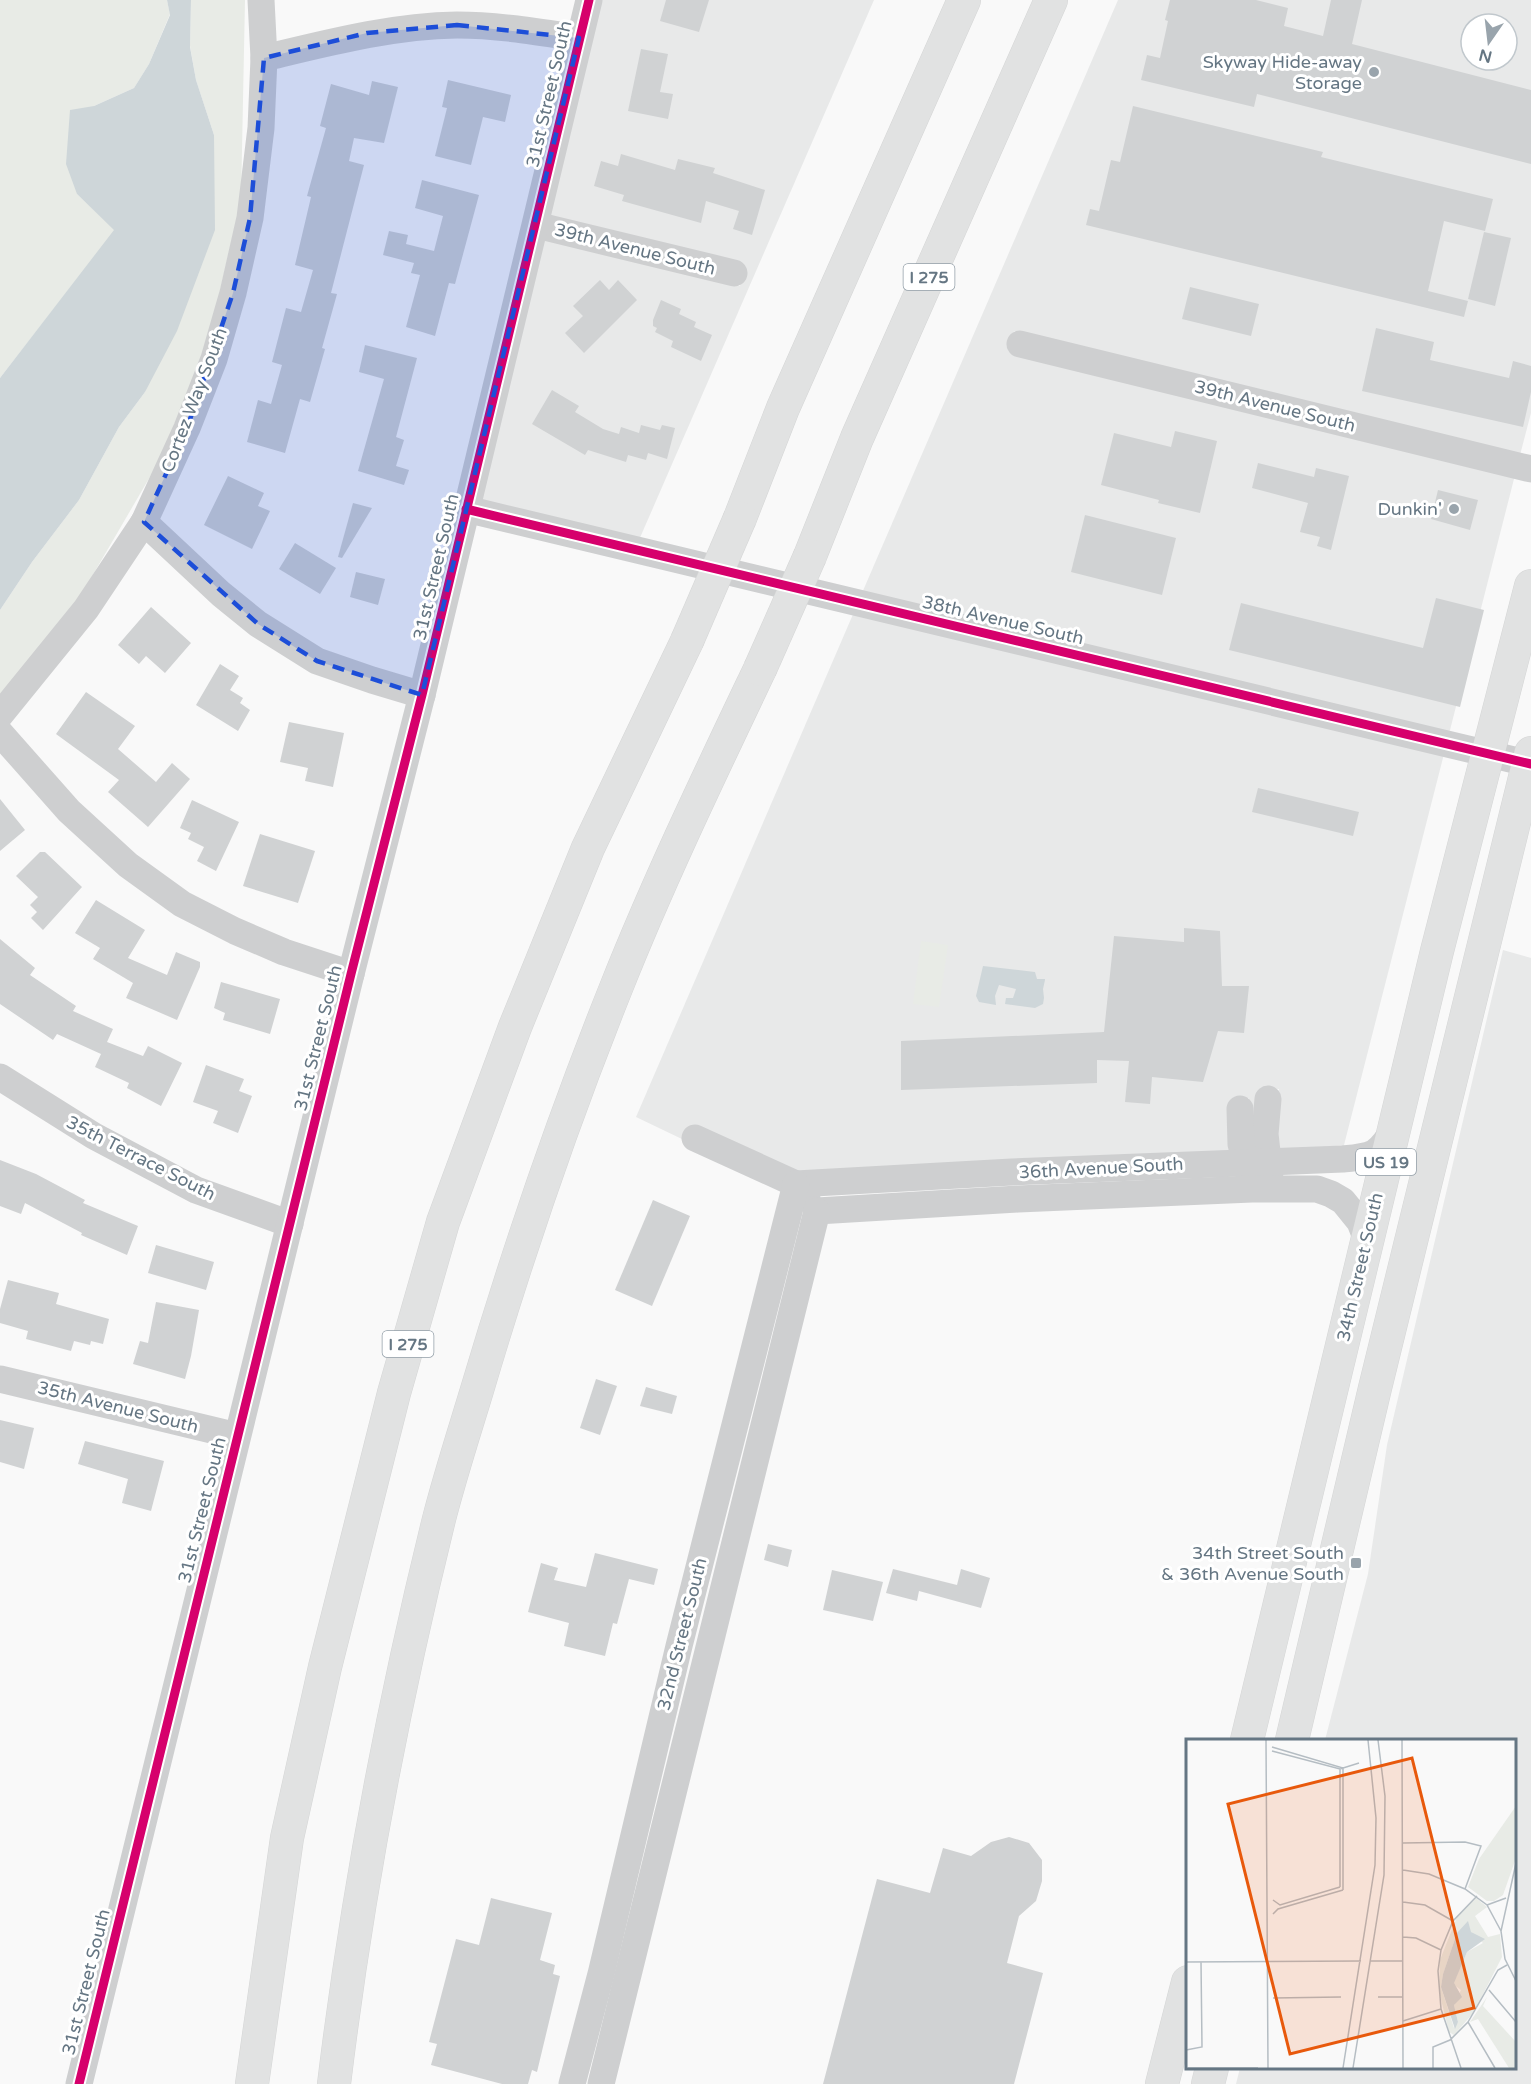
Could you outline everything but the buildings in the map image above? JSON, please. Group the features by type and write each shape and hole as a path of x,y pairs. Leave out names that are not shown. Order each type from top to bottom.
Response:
{"highway":[{"name":"I 275","path":"252,2084 287,1838 394,1393 443,1222 515,1027 588,848 687,640 740,518 783,408 964,0"},
{"name":"I 275","path":"334,2084 366,1867 401,1681 440,1515 499,1314 553,1154 615,989 677,843 760,669 810,556 857,438 1051,0"},
{"name":"34th Street South","path":"1247,1739 1437,951 1531,586"},
{"name":"US 19","path":"1292,1739 1375,1389 1530,760"},
{"path":"1425,1184 1413,1160 1413,1145 1445,998 1445,979 1437,951"},
{"path":"1375,1389 1363,1358 1396,1212 1392,1195 1381,1181"},
{"path":"1162,2084 1186,1992"},
{"path":"1180,2084 1186,2062"},
{"path":"1208,2084 1212,2069"}],"street":[{"name":"Cortez Way South","path":"0,715 86,609 144,522 191,418 214,358 233,293 250,218 261,128 264,58 261,0"},
{"name":"31st Street South","path":"78,2084 351,974 422,695 589,0"},
{"path":"264,58 367,33 457,25 513,29 579,38"},
{"name":"39th Avenue South","path":"536,225 734,273"},
{"name":"39th Avenue South","path":"1020,344 1531,469"},
{"name":"38th Avenue South","path":"466,509 1489,753 1530,760"},
{"path":"144,522 258,624 316,660 422,695"},
{"path":"0,733 69,811 128,865 182,904 235,931 284,952 351,974"},
{"name":"35th Terrace South","path":"0,1077 94,1136 196,1190 290,1224"},
{"path":"1262,1189 1257,1162 1265,1134 1268,1099"},
{"path":"1240,1109 1241,1144 1257,1162"},
{"name":"36th Avenue South","path":"695,1138 796,1184 1343,1159 1372,1155 1386,1142 1394,1129"},
{"name":"36th Avenue South","path":"796,1184 817,1211 1018,1199 1262,1189 1317,1189 1344,1201 1353,1210 1367,1240"},
{"name":"32nd Street South","path":"572,2084 601,1974 679,1646 796,1184"},
{"name":"32nd Street South","path":"601,2084 817,1211"},
{"name":"35th Avenue South","path":"0,1379 237,1436"}],"highlighted area":[{"path":"457,25 579,38 422,695 317,661 258,624 144,522 187,428 233,293 250,218 264,58 367,33"}],"shaded area":[{"path":"0,0 167,0 170,14 149,64 134,88 94,106 77,194 115,230 0,378"},
{"path":"167,0 191,0 190,47 196,80 214,135 215,230 177,331 145,392 119,427 79,500 32,562 0,610 0,378 114,230 77,194 66,164 70,110 94,106 134,88 149,64 170,15"},
{"path":"191,0 245,0 241,200 205,355 172,439 70,614 0,694 0,610 32,562 79,500 119,427 145,392 214,135 196,80 190,46"},
{"path":"598,0 874,0 639,540 477,501 542,237 740,286 746,266 547,217"},
{"path":"1118,0 1531,0 1531,413 1520,455 1014,331 1008,351 1515,475 1449,734 862,593"},
{"path":"854,612 1444,754 1343,1149 1276,1151 1274,1133 1279,1089 1261,1088 1256,1133 1250,1142 1249,1098 1230,1100 1233,1152 794,1172 691,1125 684,1140 636,1117"},
{"path":"921,941 948,945 939,1007 913,1004"},
{"path":"1503,950 1531,958 1531,2084 1236,2084 1240,2069 1516,2069 1516,1739 1325,1739 1368,1574 1387,1445"},
{"path":"983,966 1035,972 1037,979 1045,979 1043,1004 1035,1008 1005,1004 1006,998 1013,998 1016,989 999,985 995,996 996,1005 979,1002 976,996"}],"cycle path":[{"path":"79,2084 351,974 422,695 589,0"},
{"path":"466,509 1531,764"}],"place":[{"name":"Skyway Hide-away Storage","path":"1374,72"},
{"name":"Dunkin'","path":"1454,509"},
{"name":"34th Street South & 36th Avenue South","path":"1356,1563"}]}
